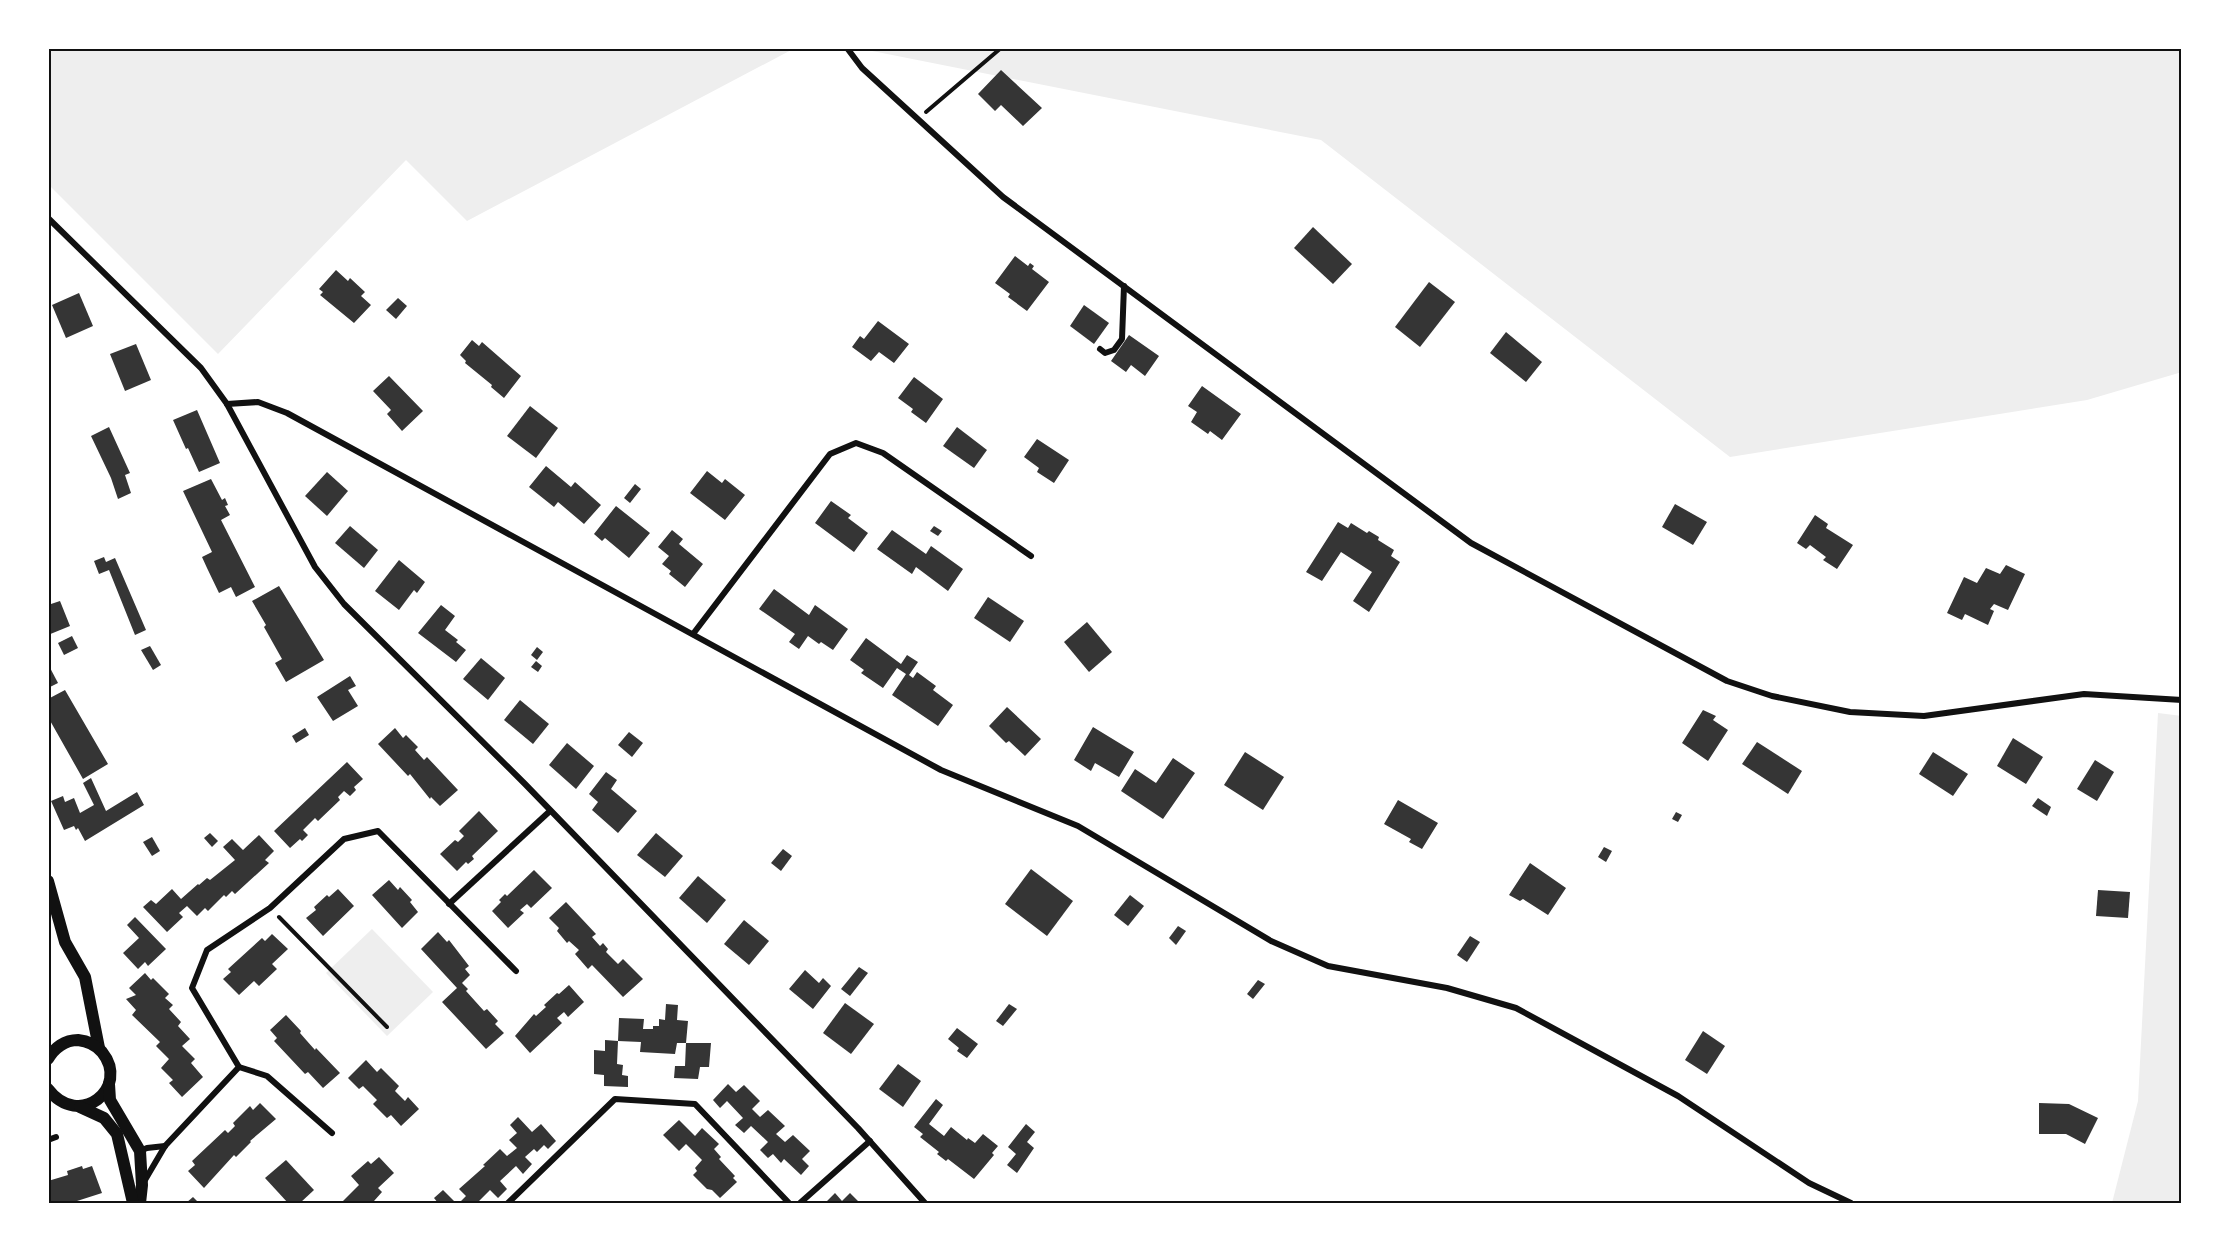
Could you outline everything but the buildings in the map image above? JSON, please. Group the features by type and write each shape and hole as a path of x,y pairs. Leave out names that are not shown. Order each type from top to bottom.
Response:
{"main road":[{"path":"48,881 65,942 86,977 99,1048"},
{"path":"49,1055 62,1044 75,1040 88,1042 99,1048 108,1058 111,1071 110,1100 140,1150 142,1185 140,1203"},
{"path":"80,1107 92,1104 103,1096 109,1084"},
{"path":"48,1089 55,1099 104,1118 117,1134 133,1203"}],"street":[{"path":"847,48 862,68 1003,197 1471,543 1727,681 1772,696 1850,712 1923,716 2084,694 2182,700"},
{"path":"48,218 201,368 227,404 315,567 344,604 550,811 870,1141 926,1203"},
{"path":"1100,349 1105,353 1114,350 1122,339 1124,286"},
{"path":"227,404 258,402 287,413 941,770 1078,826 1271,941 1328,966 1447,988 1516,1008 1678,1096 1809,1183 1851,1203"},
{"path":"693,634 830,454 856,443 884,453 1032,556"},
{"path":"449,904 550,811"},
{"path":"332,1133 267,1076 239,1067 192,988 207,950 270,908 344,839 378,831 516,971"},
{"path":"142,1185 165,1146 239,1067"},
{"path":"508,1203 615,1099 695,1104 789,1203"},
{"path":"48,1140 56,1137"},
{"path":"800,1203 870,1141"},
{"path":"140,1150 165,1146"}],"path":[{"path":"918,119 1001,48"},
{"path":"270,908 387,1027"}],"shaded area":[{"path":"48,48 795,48 467,221 406,160 218,354 48,184"},
{"path":"857,48 2182,48 2182,372 2087,400 1730,457 1321,140"},
{"path":"2158,713 2182,716 2182,1203 2112,1203 2138,1101"},
{"path":"372,929 433,992 387,1036 326,973"}]}
